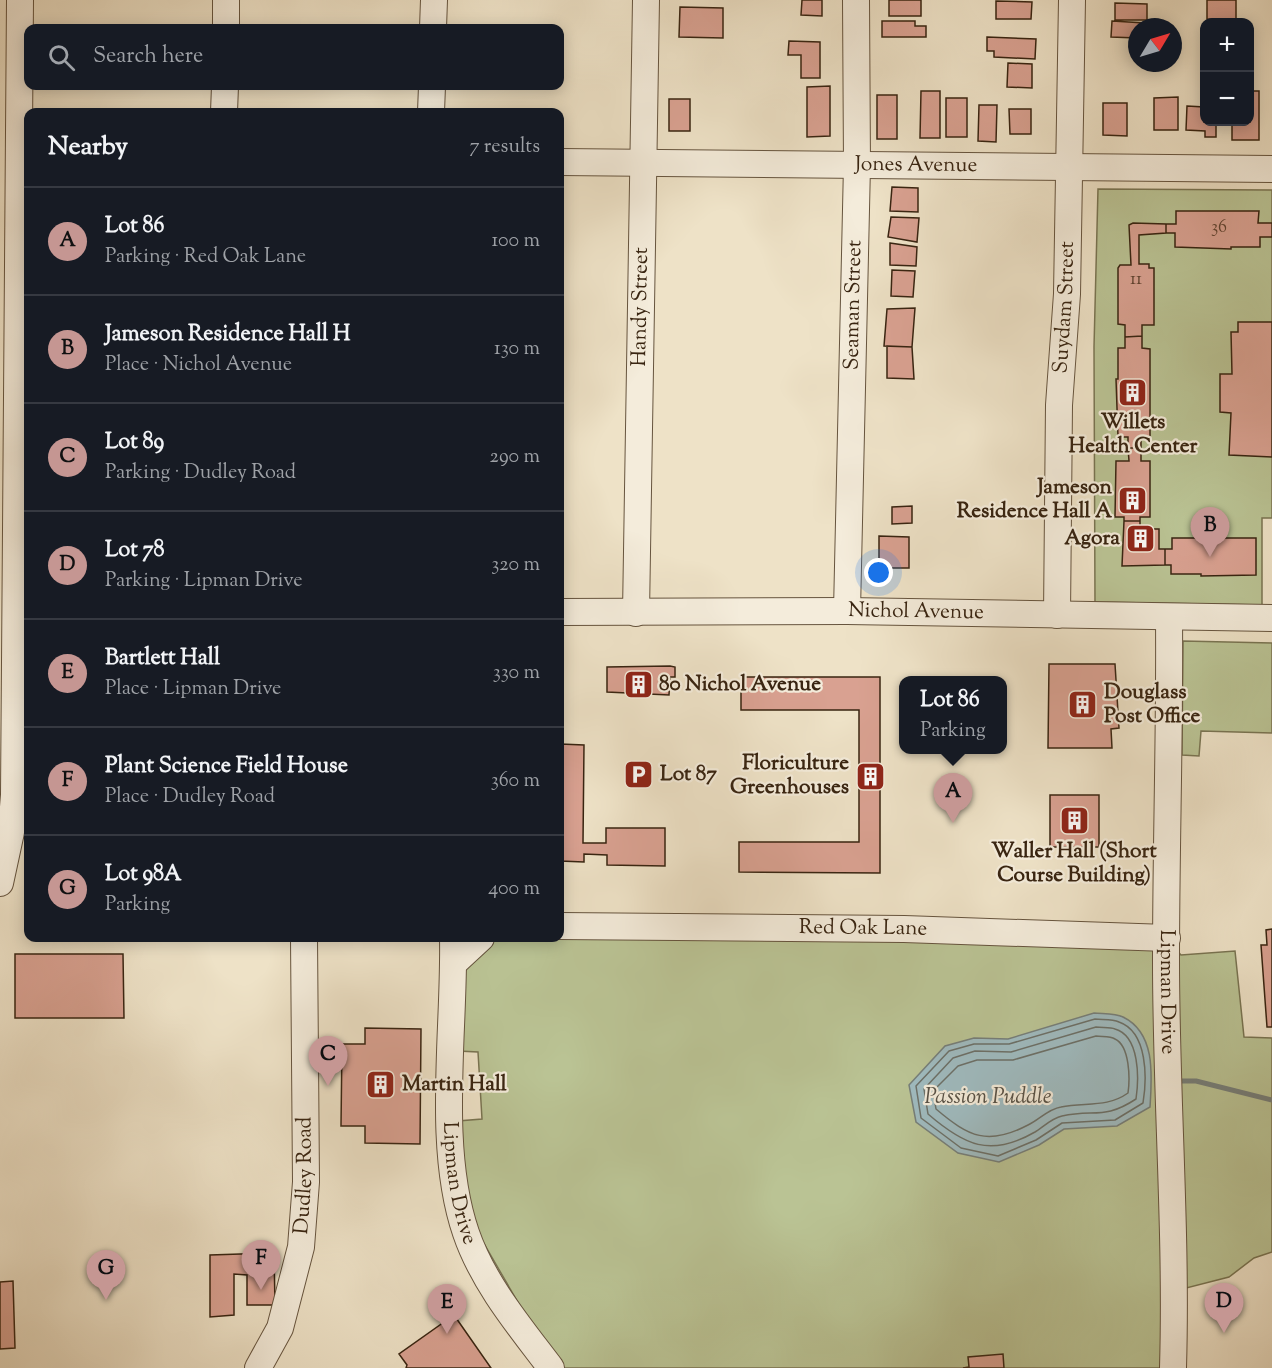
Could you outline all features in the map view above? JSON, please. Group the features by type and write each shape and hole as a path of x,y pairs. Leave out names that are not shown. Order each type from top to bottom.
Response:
{"street":[{"path":"0,883 11,832 15,795 15,155 20,0"},
{"path":"226,0 226,24"},
{"path":"433,24 434,0"},
{"name":"Handy Street","path":"636,613 646,0"},
{"name":"Seaman Street","path":"847,610 857,165 856,0"},
{"name":"Suydam Street","path":"1057,615 1059,405 1066,335 1071,166 1072,0"},
{"path":"224,108 225,90"},
{"path":"431,108 432,90"},
{"name":"Jones Avenue","path":"564,162 1272,169"},
{"name":"Nichol Avenue","path":"564,612 847,610 1272,618"},
{"name":"Lipman Drive","path":"1169,617 1170,764 1167,938 1175,1293 1173,1368"},
{"name":"Red Oak Lane","path":"564,926 904,929 1167,938"},
{"name":"Dudley Road","path":"258,1368 280,1328 301,1247 306,1182 304,942"},
{"name":"Lipman Drive","path":"453,942 451,1117 456,1193 466,1233 482,1269 518,1324 551,1368"},
{"path":"454,963 477,942"}],"green space":[{"path":"1098,189 1272,190 1272,518 1262,518 1262,605 1095,602 1094,347"},
{"path":"1183,641 1272,643 1272,733 1201,731 1199,756 1182,755"},
{"path":"564,938 1169,942 1181,955 1235,951 1244,1037 1272,1038 1272,1252 1254,1258 1229,1277 1182,1289 1172,1368 556,1368 472,1223 458,1121 482,1119 478,1052 458,1051 454,963 477,942 564,942"}],"water":[{"name":"Passion Puddle","path":"1094,1013 1123,1017 1134,1024 1141,1033 1150,1056 1150,1107 1117,1126 1064,1129 1039,1145 999,1162 958,1153 916,1122 909,1085 945,1046 974,1038 1008,1039"}],"building":[{"path":"802,0 822,0 822,16 801,15"},
{"path":"889,0 921,0 921,16 889,16"},
{"path":"1207,0 1236,0 1236,18 1207,18"},
{"path":"996,1 1032,2 1031,19 996,19"},
{"path":"1115,3 1147,4 1147,18 1115,20"},
{"path":"680,7 723,8 723,38 679,37"},
{"path":"882,21 915,21 915,26 926,26 926,37 882,37"},
{"path":"1112,21 1128,22 1128,38 1111,37"},
{"path":"987,37 1036,39 1035,59 994,57 994,51 987,51"},
{"path":"789,41 820,42 820,78 801,78 801,55 788,55"},
{"path":"1008,63 1032,64 1032,88 1007,87"},
{"path":"830,86 830,136 807,137 807,87"},
{"path":"921,91 940,91 940,138 920,138"},
{"path":"1254,91 1259,91 1259,140 1232,140 1232,126 1254,126"},
{"path":"877,95 897,95 897,139 877,139"},
{"path":"1178,97 1178,130 1154,130 1154,98"},
{"path":"946,98 967,98 967,137 946,137"},
{"path":"669,99 690,99 690,131 669,131"},
{"path":"1103,103 1127,103 1127,136 1103,135"},
{"path":"979,105 997,105 996,142 978,141"},
{"path":"1187,106 1200,107 1200,126 1216,126 1216,137 1205,137 1205,131 1186,130"},
{"path":"1009,109 1031,109 1031,134 1010,134"},
{"path":"892,187 918,188 918,212 890,211"},
{"path":"1176,211 1259,211 1258,223 1272,223 1272,237 1260,237 1260,247 1231,247 1231,249 1175,247 1175,233 1166,233 1166,224 1176,224"},
{"path":"891,217 919,218 917,242 888,237"},
{"path":"1133,223 1166,224 1166,233 1139,235 1139,264 1149,264 1149,268 1154,268 1154,325 1142,325 1142,336 1125,337 1125,325 1118,324 1118,268 1120,265 1131,265 1129,225"},
{"path":"890,243 917,247 916,266 890,265"},
{"path":"892,270 915,271 913,297 891,296"},
{"path":"915,308 912,347 884,346 887,309"},
{"path":"1238,322 1272,322 1272,457 1229,455 1231,413 1220,412 1220,374 1232,374 1231,332 1238,332"},
{"name":"Willets Health Center","path":"1142,336 1142,348 1150,349 1150,437 1141,437 1141,448 1128,448 1128,437 1118,437 1116,379 1118,379 1118,348 1125,348 1125,337"},
{"path":"887,346 912,347 914,379 887,378"},
{"name":"Jameson Residence Hall A","path":"1128,448 1141,448 1141,461 1150,461 1150,517 1140,517 1140,521 1124,521 1124,517 1115,517 1116,461 1129,461"},
{"path":"912,506 912,523 892,524 892,507"},
{"name":"Agora","path":"1124,521 1140,521 1140,529 1159,529 1159,549 1165,549 1165,565 1122,566"},
{"path":"879,536 909,537 909,568 879,568"},
{"path":"1172,538 1256,538 1256,575 1171,574 1171,565 1165,565 1165,549 1172,549"},
{"name":"Douglass Post Office","path":"1049,664 1115,664 1119,728 1111,729 1112,748 1048,748"},
{"name":"80 Nichol Avenue","path":"607,667 675,667 675,677 670,677 669,695 607,692"},
{"name":"Floriculture Greenhouses","path":"741,677 880,677 880,873 739,872 739,842 859,842 859,710 741,710"},
{"path":"564,744 584,745 583,843 606,843 606,828 665,828 665,866 607,865 607,855 584,854 584,862 564,861"},
{"name":"Waller Hall (Short Course Building)","path":"1050,795 1099,795 1099,847 1050,847"},
{"path":"1272,929 1272,1027 1267,1027 1261,945 1267,945 1266,930"},
{"path":"15,954 123,954 124,1018 15,1018"},
{"name":"Martin Hall","path":"365,1028 421,1029 420,1144 365,1143 365,1126 341,1126 342,1044 365,1044"},
{"path":"274,1253 275,1305 247,1305 247,1275 234,1274 234,1315 210,1317 210,1255"},
{"path":"13,1281 15,1348 0,1349 0,1282"},
{"path":"454,1315 491,1368 406,1368 407,1365 399,1354"},
{"path":"1003,1354 1004,1368 963,1368 969,1367 968,1357"}],"waterway":[{"path":"1179,1081 1196,1081 1272,1100"}],"place":[{"name":"Willets Health Center","path":"1133,392"},
{"name":"Jameson Residence Hall A","path":"1133,500"},
{"name":"Agora","path":"1141,539"},
{"name":"Jameson Residence Hall H","path":"1210,557"},
{"name":"80 Nichol Avenue","path":"638,685"},
{"name":"Douglass Post Office","path":"1083,705"},
{"name":"Lot 87","path":"639,775"},
{"name":"Floriculture Greenhouses","path":"870,776"},
{"name":"Waller Hall (Short Course Building)","path":"1074,821"},
{"name":"Lot 86","path":"953,823"},
{"name":"Martin Hall","path":"381,1085"},
{"name":"Lot 89","path":"328,1086"},
{"name":"Plant Science Field House","path":"261,1290"},
{"name":"Lot 98A","path":"106,1300"},
{"name":"Lot 78","path":"1224,1333"},
{"name":"Bartlett Hall","path":"447,1334"}]}
